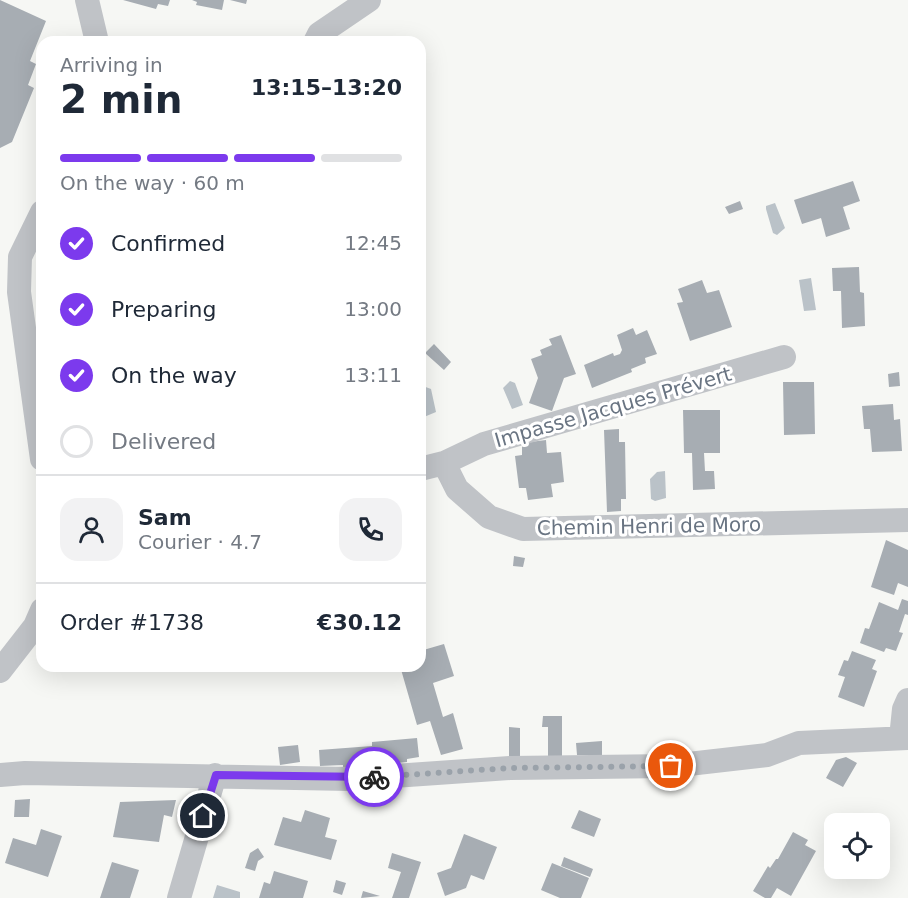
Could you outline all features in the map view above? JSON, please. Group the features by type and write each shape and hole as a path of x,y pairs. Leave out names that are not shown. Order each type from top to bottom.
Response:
{"street":[{"path":"87,0 96,36"},
{"path":"317,36 369,0"},
{"path":"36,220 10,256 9,291 36,428"},
{"name":"Impasse Jacques Prévert","path":"444,463 484,444 784,357"},
{"path":"426,468 444,463"},
{"name":"Chemin Henri de Moro","path":"444,463 457,489 489,517 523,529 908,520"},
{"path":"0,671 36,624"},
{"path":"0,775 216,775 350,779 510,768 671,766 767,755 799,743 905,738 904,709 908,700"},
{"path":"179,898 216,775"}],"shaded area":[{"path":"775,203 785,228 777,235 773,233 766,209 766,206"},
{"path":"811,278 816,310 804,311 799,280"},
{"path":"510,381 515,383 523,405 512,409 503,388"},
{"path":"426,387 431,389 436,412 426,416"},
{"path":"665,471 666,498 655,501 651,499 650,479 657,472"},
{"path":"217,885 240,892 240,898 213,898"}],"building":[{"path":"0,0 46,21 40,36 36,36 36,46 30,61 36,64 28,85 34,88 12,142 0,148"},
{"path":"123,0 170,0 168,6 158,4 156,9"},
{"path":"192,0 224,0 222,10 196,5 197,2"},
{"path":"230,0 247,0 246,4"},
{"path":"853,181 860,201 843,207 850,229 826,237 821,218 802,224 794,200"},
{"path":"740,201 743,209 729,214 725,207"},
{"path":"859,267 860,292 864,293 865,326 842,328 841,291 833,291 832,268"},
{"path":"702,280 707,293 719,290 732,327 690,341 677,303 683,302 678,289"},
{"path":"633,328 636,335 647,330 657,354 645,358 646,363 631,369 632,372 592,388 584,365 613,353 614,356 620,354 622,350 617,335"},
{"path":"561,335 576,374 564,378 552,411 529,403 538,378 531,359 542,355 540,350 552,345 549,339"},
{"path":"434,344 451,362 444,370 426,352"},
{"path":"899,372 900,386 889,387 888,374"},
{"path":"783,382 814,382 815,434 784,435"},
{"path":"893,404 894,420 900,419 902,451 872,452 870,429 864,429 862,406"},
{"path":"683,410 720,410 720,453 704,453 705,471 714,471 715,489 693,490 692,453 684,453"},
{"path":"619,429 619,442 625,442 626,499 621,499 621,511 607,512 604,430"},
{"path":"546,440 547,453 561,452 564,482 551,484 553,497 528,500 526,488 519,488 515,456 522,455 522,443"},
{"path":"886,540 908,550 908,587 898,583 894,595 871,587"},
{"path":"514,556 525,558 523,567 513,566"},
{"path":"902,599 908,601 908,615 905,614 899,632 903,633 896,651 886,648 884,652 860,643 865,628 869,629 879,602 898,610"},
{"path":"444,644 454,676 433,683 443,717 453,713 463,749 441,755 430,721 417,725 402,672 426,672 426,649"},
{"path":"852,651 876,660 872,669 877,671 864,707 838,697 845,677 838,675 844,660 848,661"},
{"path":"543,716 562,716 562,758 548,758 548,727 542,727"},
{"path":"509,727 520,728 520,757 509,757"},
{"path":"417,738 419,757 407,759 407,762 343,768 343,765 320,766 319,750 372,746 372,742"},
{"path":"602,741 602,755 577,755 576,743"},
{"path":"298,745 300,762 280,765 278,747"},
{"path":"846,757 857,763 843,787 826,778 836,760"},
{"path":"30,799 29,817 14,817 15,800"},
{"path":"176,800 172,817 164,815 159,842 113,837 120,802"},
{"path":"305,810 330,818 325,837 337,840 331,860 274,845 283,817 301,822"},
{"path":"579,810 601,819 594,837 571,828"},
{"path":"41,829 62,836 48,877 5,863 13,838 36,845"},
{"path":"793,832 808,840 805,845 816,851 791,896 777,888 771,898 765,898 753,891 768,866 770,868 778,859"},
{"path":"464,834 497,847 484,880 471,875 466,888 445,896 437,873 451,868"},
{"path":"258,848 264,857 258,861 255,871 245,868 250,853"},
{"path":"392,853 421,862 409,898 392,898 401,872 388,868"},
{"path":"564,857 593,869 590,877 561,866"},
{"path":"112,862 139,870 130,898 100,898"},
{"path":"552,863 589,878 581,898 560,898 541,890"},
{"path":"274,871 308,881 303,898 259,898 264,882 270,884"},
{"path":"336,880 346,883 342,895 333,892"},
{"path":"363,891 380,896 361,898"}],"way so far":[{"path":"374,777 510,768 671,766"}],"route":[{"path":"203,816 216,775 350,779 374,777"}]}
